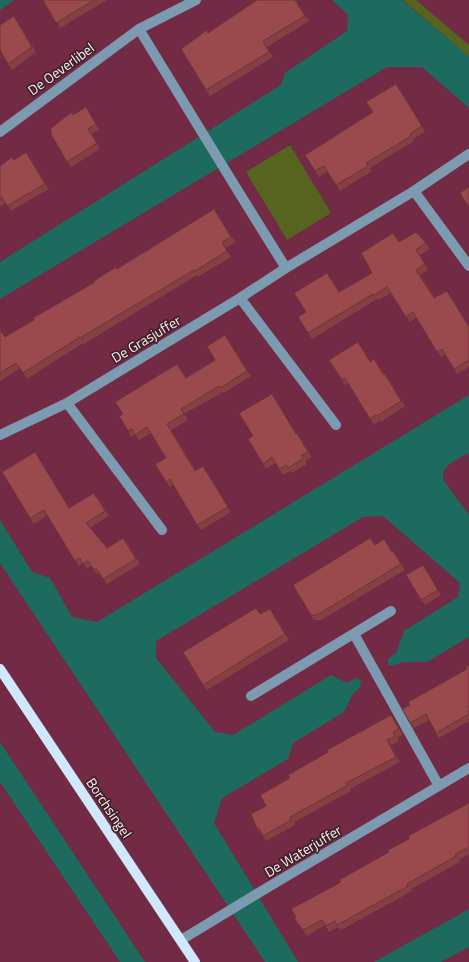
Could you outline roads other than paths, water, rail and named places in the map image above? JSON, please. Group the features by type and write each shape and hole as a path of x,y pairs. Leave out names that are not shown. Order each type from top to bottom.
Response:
{"main road":[{"name":"Borchsingel","path":"0,669 196,962"}],"street":[{"name":"De Oeverlibel","path":"0,132 139,29 196,0"},
{"path":"139,29 229,178 286,268"},
{"name":"De Grasjuffer","path":"0,435 67,403 414,191 469,154"},
{"path":"414,191 469,266"},
{"path":"240,298 336,425"},
{"path":"67,403 162,530"},
{"path":"251,696 391,611"},
{"path":"354,634 439,786"},
{"name":"De Waterjuffer","path":"181,940 469,768"}]}
